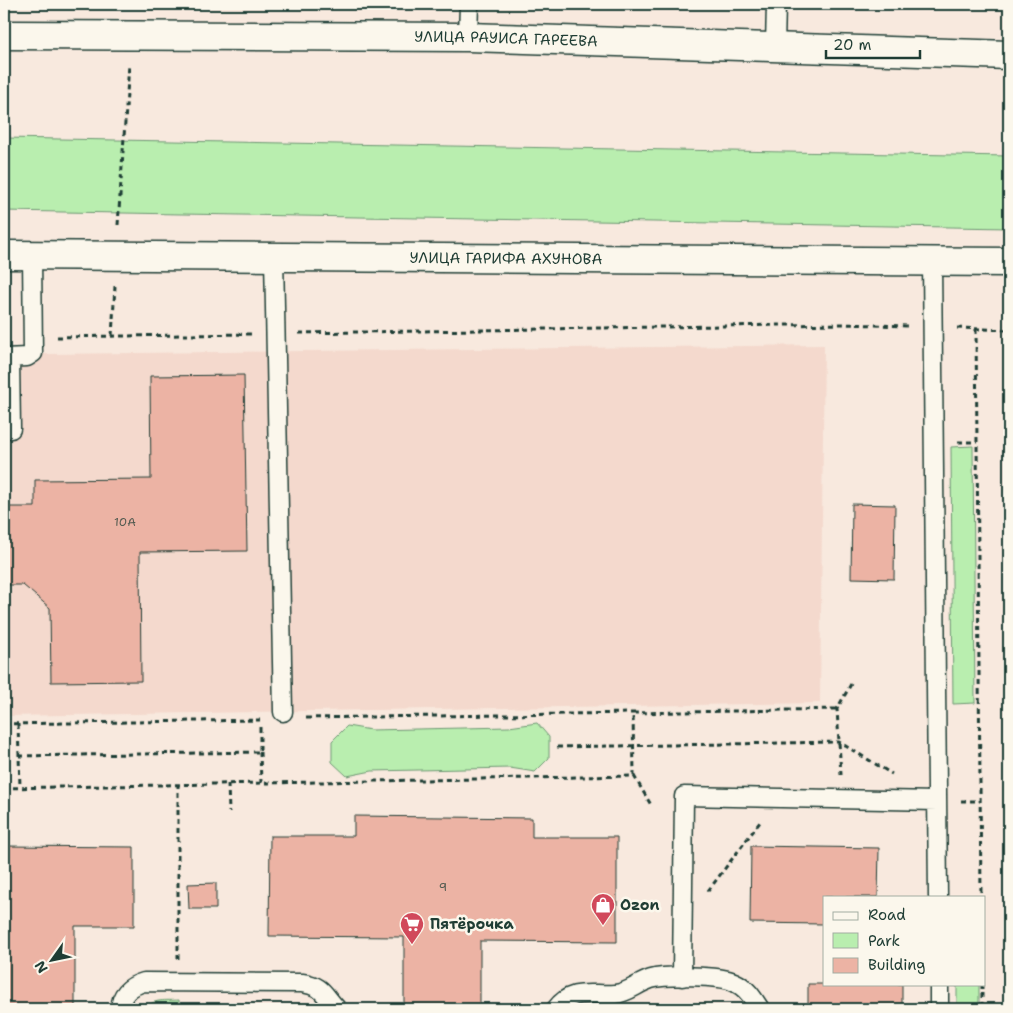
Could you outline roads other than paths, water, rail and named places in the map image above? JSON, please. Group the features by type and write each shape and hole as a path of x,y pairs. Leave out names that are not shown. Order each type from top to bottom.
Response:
{"street":[{"name":"УЛИЦА РАУИСА ГАРЕЕВА","path":"4,35 468,37 1009,55"},
{"name":"УЛИЦА ГАРИФА АХУНОВА","path":"4,255 1009,262"}],"lane":[{"path":"468,37 469,4"},
{"path":"775,46 776,4"},
{"path":"12,429 7,358 27,357 33,353 32,255"},
{"path":"274,257 275,716"},
{"path":"932,261 938,896"},
{"path":"682,977 684,796 937,801"},
{"path":"556,1009 567,998 576,994 616,994 654,978 668,977 720,978 734,982 745,988 760,1009"},
{"path":"120,1009 122,998 128,990 144,982 312,984 320,988 337,1009"},
{"path":"939,986 940,1009"}],"place":[{"name":"Ozon","path":"603,926"},
{"name":"Пятёрочка","path":"412,945"}]}
